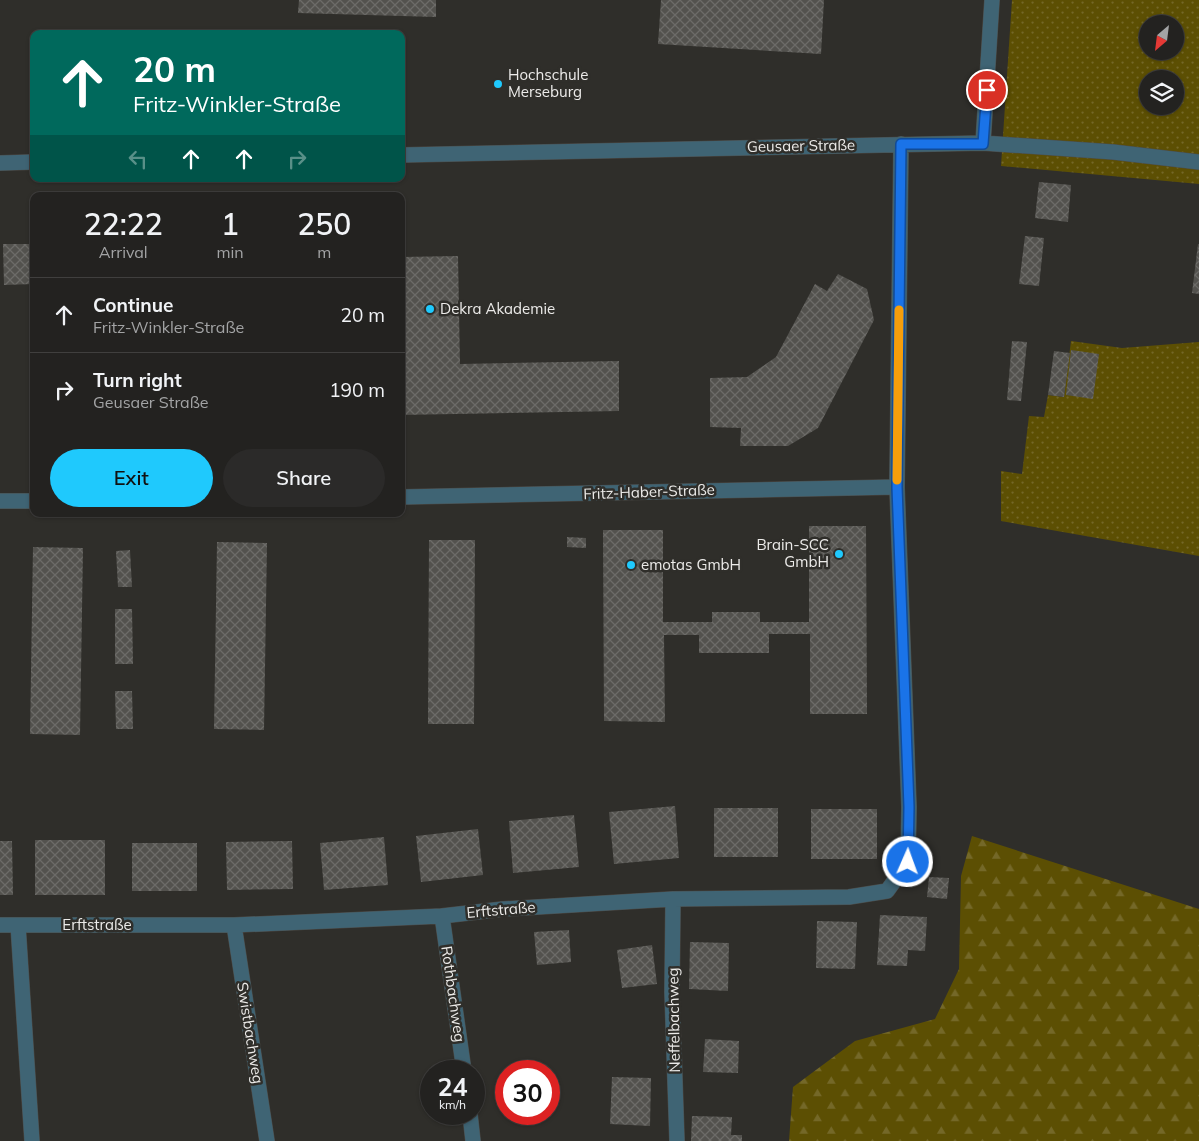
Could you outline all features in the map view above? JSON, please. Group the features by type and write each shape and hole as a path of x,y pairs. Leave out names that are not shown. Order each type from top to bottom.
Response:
{"street":[{"path":"983,144 992,0"},
{"name":"Geusaer Straße","path":"405,155 901,144 983,144 1113,152 1199,162"},
{"name":"Erftstraße","path":"0,925 234,925 442,916 503,909 673,899 849,897 887,890 908,862 908,782 897,487 901,144"},
{"path":"0,163 30,162"},
{"name":"Fritz-Haber-Straße","path":"405,498 897,487"},
{"path":"0,500 30,501"},
{"name":"Neffelbachweg","path":"673,899 672,992 677,1141"},
{"name":"Rothbachweg","path":"442,916 462,1060"},
{"path":"18,925 32,1141"},
{"name":"Swistbachweg","path":"234,925 267,1141"},
{"path":"471,1125 473,1141"}],"green space":[{"path":"1012,0 1199,0 1199,184 1001,166"},
{"path":"1071,341 1122,348 1199,342 1199,556 1001,521 1001,471 1022,474 1029,416 1044,417 1048,395 1064,397"},
{"path":"972,836 1199,909 1199,1141 789,1141 793,1087 855,1041 935,1019 959,969 961,876"}],"building":[{"path":"299,0 436,0 436,17 298,13"},
{"path":"661,0 824,0 821,54 658,44"},
{"path":"1039,182 1071,185 1068,222 1035,218"},
{"path":"1025,236 1044,238 1039,286 1019,284"},
{"path":"3,244 30,244 30,284 4,285"},
{"path":"1199,244 1199,294 1192,293"},
{"name":"Dekra Akademie","path":"458,256 460,364 619,361 619,411 405,415 405,257"},
{"path":"838,274 867,289 874,320 818,428 788,446 740,446 741,428 710,427 710,378 747,377 776,357 815,284 827,291"},
{"path":"1012,341 1027,342 1021,401 1007,400"},
{"path":"1071,350 1099,354 1093,399 1066,395"},
{"path":"1054,351 1070,353 1064,397 1048,395"},
{"path":"809,526 866,526 867,714 810,714 810,634 769,634 769,653 699,653 699,635 664,635 665,722 604,721 603,530 663,530 663,622 712,622 712,612 760,612 760,622 809,622"},
{"path":"567,537 586,538 586,548 567,547"},
{"path":"429,540 475,540 474,724 428,724"},
{"path":"217,542 267,543 264,730 214,729"},
{"path":"33,547 83,548 80,735 30,734"},
{"path":"130,550 132,587 118,587 116,551"},
{"path":"115,609 132,609 133,664 115,664"},
{"path":"115,691 132,691 133,729 116,729"},
{"path":"675,806 679,858 614,864 609,812"},
{"path":"714,808 778,808 778,857 714,857"},
{"path":"811,809 877,809 877,859 811,859"},
{"path":"574,815 579,867 513,873 509,821"},
{"path":"478,829 483,875 421,882 416,836"},
{"path":"384,837 388,885 324,890 320,843"},
{"path":"35,840 105,840 105,895 35,895"},
{"path":"0,841 12,841 13,895 0,895"},
{"path":"292,841 293,889 227,890 226,842"},
{"path":"132,843 197,843 197,891 132,891"},
{"path":"929,877 949,878 947,899 927,897"},
{"path":"880,915 927,917 925,951 908,950 907,966 877,965"},
{"path":"817,921 857,922 855,969 816,968"},
{"path":"569,930 571,962 537,965 534,932"},
{"path":"690,942 729,943 728,991 689,989"},
{"path":"652,945 657,984 622,988 617,950"},
{"path":"705,1039 739,1041 738,1073 703,1072"},
{"path":"612,1077 651,1078 650,1126 610,1124"},
{"path":"692,1116 732,1117 731,1135 742,1135 742,1141 691,1141"}],"slow traffic":[{"path":"897,480 899,310"}],"place":[{"name":"Hochschule Merseburg","path":"498,84"},
{"name":"Dekra Akademie","path":"430,309"},
{"name":"Brain-SCC GmbH","path":"839,554"},
{"name":"emotas GmbH","path":"631,565"}],"route":[{"path":"908,862 909,807 897,487 901,144 983,144 987,90"}]}
